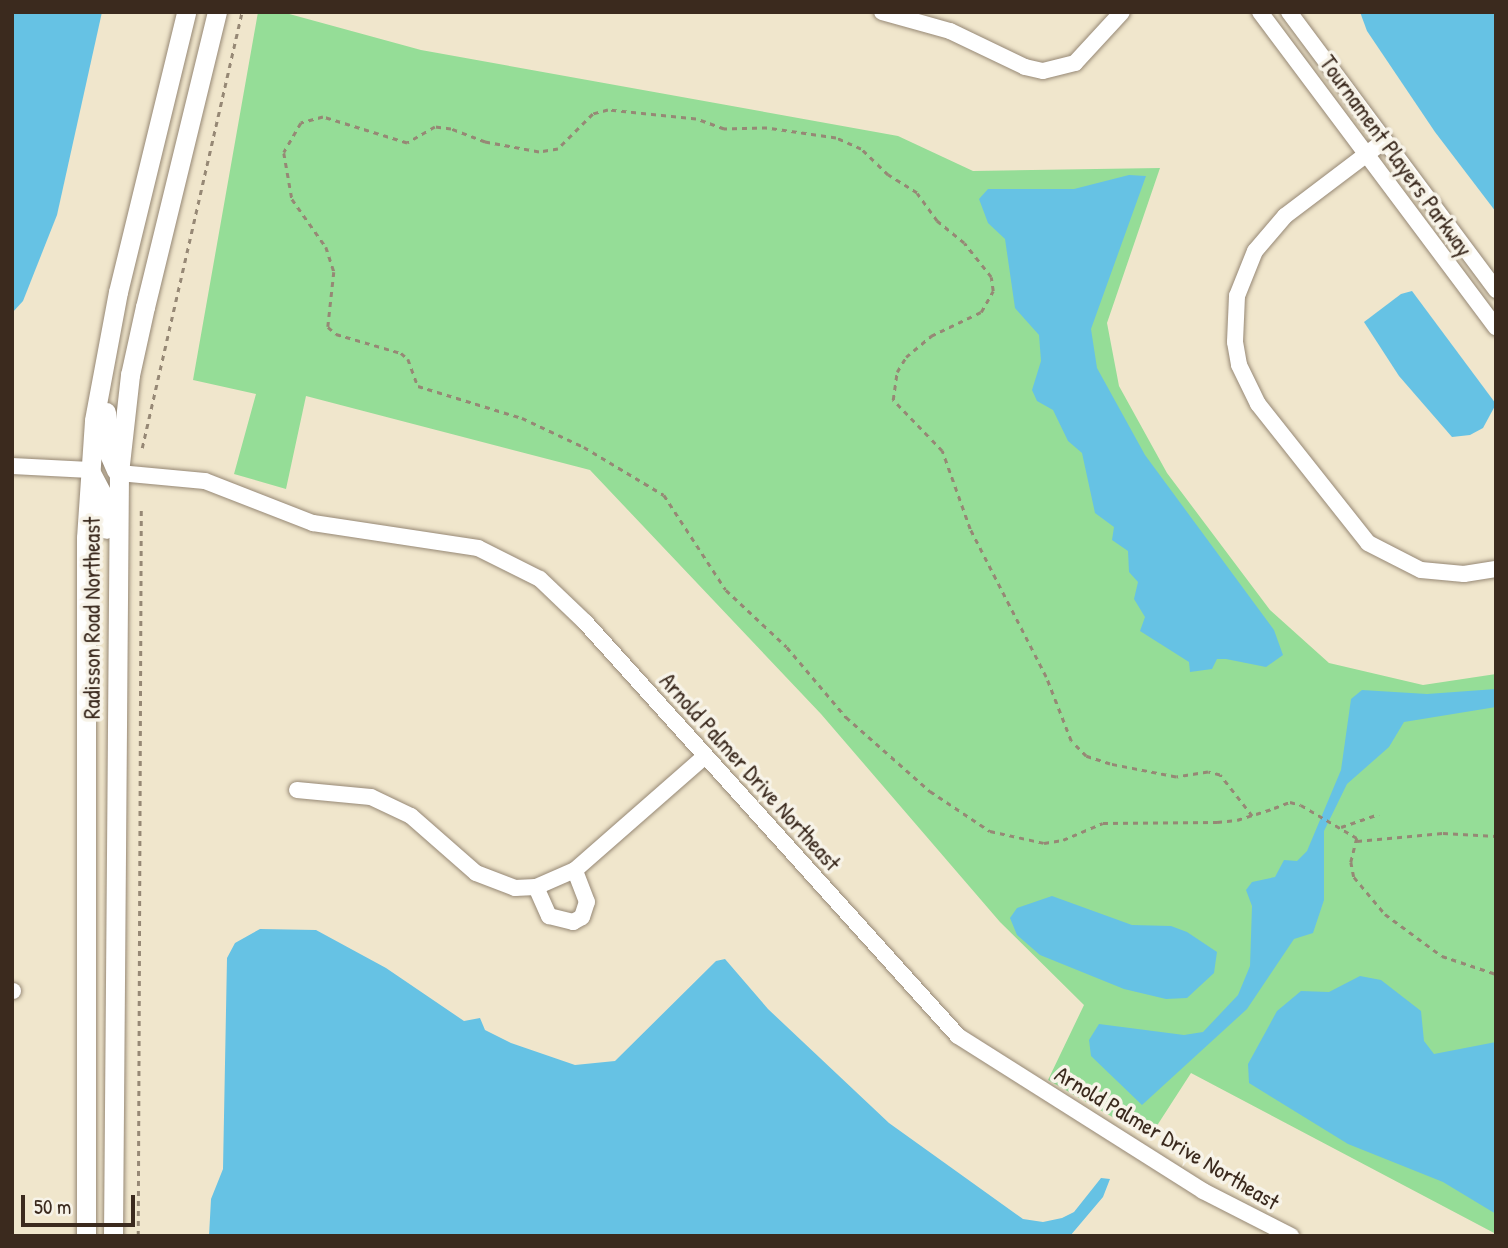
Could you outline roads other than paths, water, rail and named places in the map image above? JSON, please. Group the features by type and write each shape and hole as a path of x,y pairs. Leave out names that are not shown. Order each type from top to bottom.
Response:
{"main road":[{"name":"Radisson Road Northeast","path":"86,1236 90,470 102,367 186,12"},
{"name":"Radisson Road Northeast","path":"113,1236 119,473 133,361 217,12"},
{"path":"102,367 109,385 105,428 108,452 119,473"},
{"path":"90,470 106,510 107,576 117,591"}],"street":[{"path":"882,12 950,31 1025,67 1043,71 1075,64 1122,12"},
{"name":"Tournament Players Parkway","path":"1260,12 1496,328"},
{"name":"Tournament Players Parkway","path":"1289,12 1496,290"},
{"path":"1384,141 1368,156 1285,216 1255,251 1237,296 1235,342 1240,365 1258,404 1368,543 1421,570 1465,574 1496,569"},
{"path":"12,466 90,470"},
{"name":"Arnold Palmer Drive Northeast","path":"119,473 205,481 313,523 478,548 517,564 540,579 585,622 958,1036 1203,1191 1258,1229 1290,1236"},
{"path":"297,790 371,796 411,816 485,878 515,888 536,887 575,870 705,756"},
{"path":"536,887 548,916 556,921 573,922 582,916 587,902 575,870"}],"water":[{"path":"12,12 102,12 57,215 23,301 12,313"},
{"path":"1360,12 1496,12 1496,212 1435,132 1367,31"},
{"path":"1129,175 1146,176 1091,329 1097,368 1145,455 1274,630 1283,655 1266,667 1217,659 1212,669 1190,672 1189,662 1140,631 1145,617 1134,599 1138,582 1129,572 1128,551 1112,540 1114,527 1095,513 1082,453 1068,441 1053,410 1037,401 1032,390 1041,361 1039,335 1015,308 1005,239 988,223 979,199 988,189 1074,189"},
{"path":"1412,291 1496,404 1483,428 1470,435 1452,437 1399,376 1364,322 1401,294"},
{"path":"1496,689 1496,707 1404,722 1389,747 1347,784 1324,831 1324,900 1313,933 1294,939 1247,1009 1142,1105 1091,1056 1089,1040 1099,1024 1184,1035 1203,1032 1238,995 1250,966 1252,906 1246,890 1252,882 1275,877 1284,860 1297,861 1307,851 1341,770 1351,699 1362,690 1427,694"},
{"path":"1052,896 1132,925 1171,926 1187,932 1217,952 1214,973 1187,998 1166,999 1124,989 1040,955 1017,935 1010,918 1017,908"},
{"path":"260,929 316,930 386,968 464,1021 480,1018 485,1030 511,1043 575,1065 615,1061 716,961 725,959 768,1009 889,1123 1023,1219 1043,1222 1062,1218 1074,1212 1101,1178 1110,1179 1103,1197 1070,1236 209,1236 211,1199 223,1169 227,958 235,943"},
{"path":"1360,976 1381,980 1421,1011 1424,1041 1434,1054 1496,1042 1496,1214 1443,1182 1348,1144 1249,1083 1248,1064 1277,1011 1301,991 1329,992"}]}
